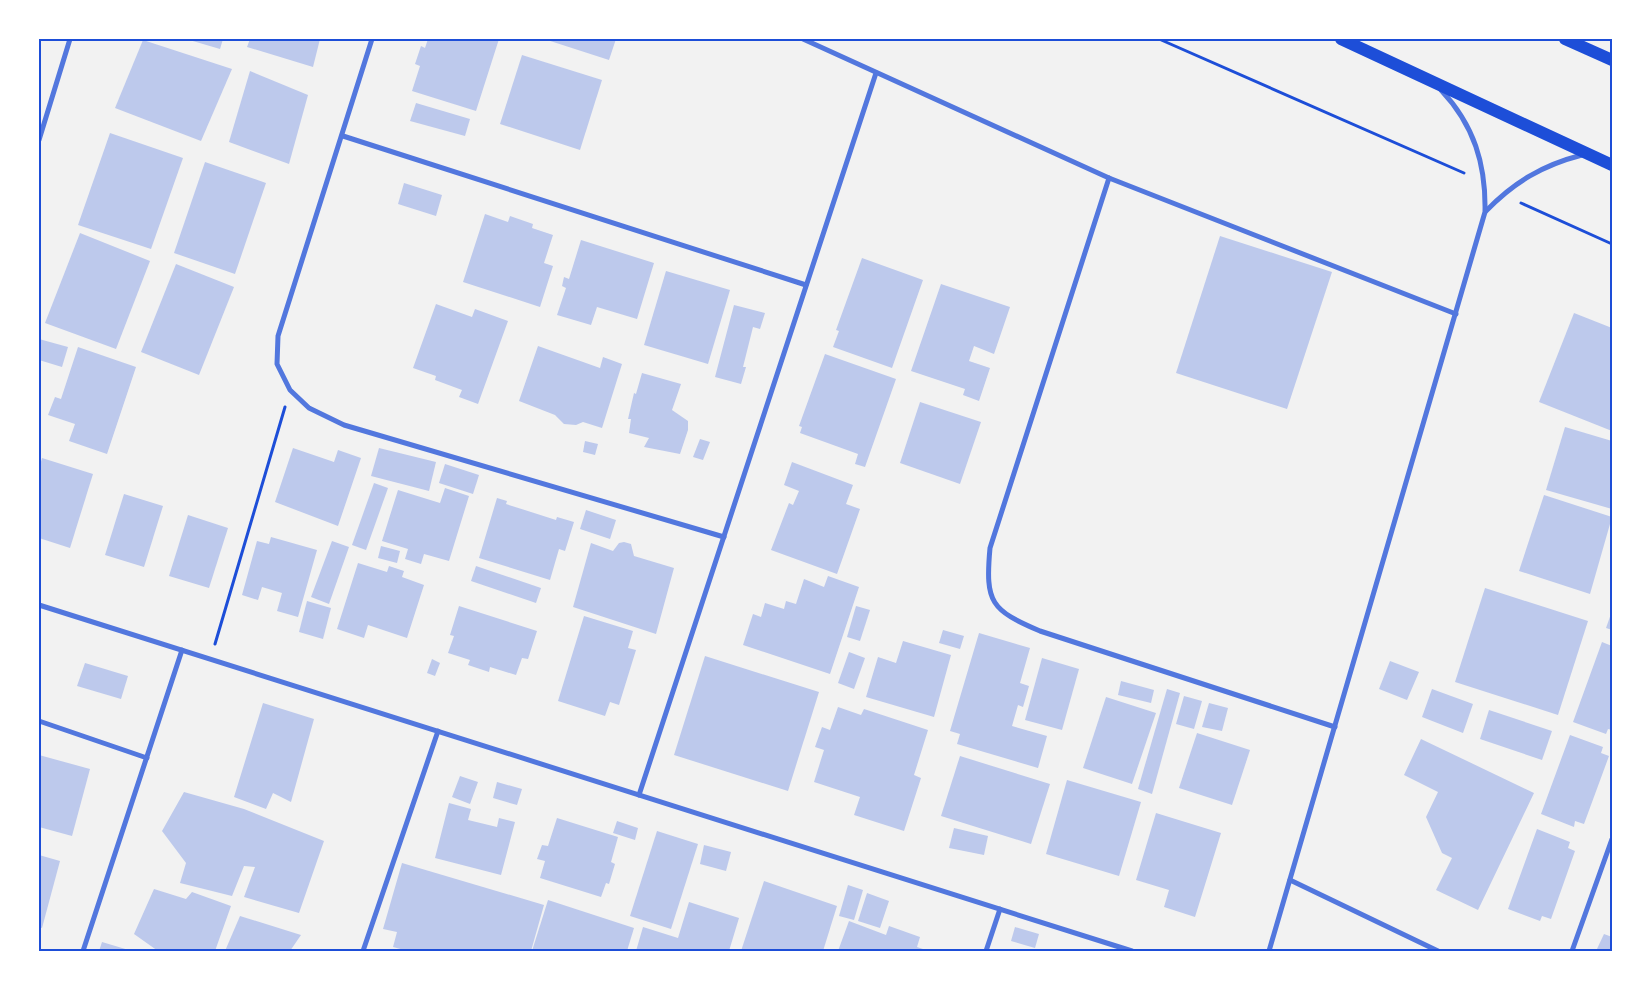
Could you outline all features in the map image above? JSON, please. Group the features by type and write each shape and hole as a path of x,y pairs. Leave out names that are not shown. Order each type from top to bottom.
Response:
{"main road":[{"path":"1341,39 1612,165"},
{"path":"1565,39 1612,60"}],"street":[{"path":"39,140 70,39"},
{"path":"372,39 343,136 278,336 277,364 290,390 309,408 344,425 724,537"},
{"path":"803,39 1109,178 1456,314"},
{"path":"639,795 876,73"},
{"path":"1270,951 1485,212 1486,183 1480,154 1469,127 1453,102 1432,81"},
{"path":"343,136 806,286"},
{"path":"1485,212 1520,180 1541,168 1586,154"},
{"path":"1109,178 990,548 988,576 993,602 1011,618 1040,631 1335,727"},
{"path":"39,605 1132,951"},
{"path":"84,951 182,650"},
{"path":"39,721 147,758"},
{"path":"363,951 438,732"},
{"path":"1572,951 1612,839"},
{"path":"1290,880 1438,951"},
{"path":"986,951 1000,909"}],"path":[{"path":"1159,39 1486,183"},
{"path":"1502,195 1612,244"},
{"path":"210,660 290,390"}],"building":[{"path":"186,39 223,39 220,49"},
{"path":"250,39 320,39 313,67 247,47"},
{"path":"428,39 499,39 476,111 412,91 420,66 415,64 421,46 425,48"},
{"path":"544,39 616,39 609,60"},
{"path":"143,40 232,69 201,141 115,108"},
{"path":"522,55 602,80 580,150 500,124"},
{"path":"250,71 308,95 289,164 229,142"},
{"path":"416,103 470,119 465,136 410,121"},
{"path":"110,133 183,158 151,249 78,225"},
{"path":"205,162 266,183 235,274 174,253"},
{"path":"404,183 442,195 436,216 398,204"},
{"path":"485,214 508,222 510,216 533,224 532,228 553,235 544,263 553,266 540,307 463,282"},
{"path":"80,233 150,261 116,349 45,323"},
{"path":"1220,236 1332,272 1287,409 1176,373"},
{"path":"581,240 654,263 637,319 597,307 591,325 557,315 566,288 562,286 564,277 569,279"},
{"path":"862,258 923,280 892,368 833,347 839,331 836,330"},
{"path":"176,264 234,287 199,375 141,352"},
{"path":"666,271 730,290 708,364 644,345"},
{"path":"941,284 1010,307 994,354 974,346 969,361 990,368 979,401 963,395 965,389 911,371"},
{"path":"436,304 472,317 475,309 508,321 478,404 459,397 462,390 435,380 436,376 413,368"},
{"path":"734,305 765,313 760,329 753,327 743,367 746,367 741,384 715,377"},
{"path":"1574,313 1612,328 1612,431 1539,402"},
{"path":"39,339 68,347 62,367 39,360"},
{"path":"538,346 600,368 603,357 622,364 602,428 583,422 576,425 564,424 555,415 519,401"},
{"path":"78,347 136,367 107,454 69,441 75,424 48,415 55,397 61,399"},
{"path":"825,354 896,379 865,467 855,464 858,454 800,433 802,427 799,426"},
{"path":"642,373 681,384 672,410 688,421 688,430 680,454 644,447 649,438 629,433 631,419 628,419 634,393 636,394"},
{"path":"920,402 981,422 960,484 900,463"},
{"path":"1565,427 1612,441 1612,509 1546,490"},
{"path":"700,439 710,442 703,460 693,457"},
{"path":"585,441 598,444 595,455 583,452"},
{"path":"293,448 334,462 338,450 361,458 338,526 275,502"},
{"path":"379,448 436,462 429,491 371,476"},
{"path":"42,458 93,474 70,548 39,538 39,469"},
{"path":"792,462 853,485 846,504 860,509 837,574 771,550 789,503 793,505 799,491 784,485"},
{"path":"445,464 479,475 473,494 439,483"},
{"path":"374,483 388,488 366,550 352,545"},
{"path":"445,488 469,496 449,561 424,554 421,564 405,559 408,549 382,541 398,490 440,503"},
{"path":"124,494 163,506 144,567 105,555"},
{"path":"1544,495 1612,517 1590,594 1519,571"},
{"path":"497,498 507,501 506,504 556,520 557,517 574,522 565,551 559,549 550,580 479,558"},
{"path":"586,510 616,520 610,539 580,529"},
{"path":"188,515 228,528 209,588 169,576"},
{"path":"271,537 317,550 298,617 277,611 282,593 262,587 258,600 242,595 257,541 269,544"},
{"path":"332,541 349,547 329,604 311,597"},
{"path":"591,543 613,551 619,543 631,544 634,556 674,568 656,634 573,607"},
{"path":"381,546 400,551 397,563 378,558"},
{"path":"358,563 387,572 389,566 404,571 402,577 424,585 407,638 368,625 364,638 337,629"},
{"path":"476,566 541,588 536,603 471,581"},
{"path":"828,576 859,587 830,674 743,645 753,614 761,617 765,603 784,609 786,601 796,604 804,579 824,587"},
{"path":"1485,588 1588,621 1558,715 1455,682"},
{"path":"307,601 331,608 323,639 299,632"},
{"path":"459,606 537,631 528,659 522,658 516,675 490,667 489,672 468,665 470,660 448,653 454,636 450,635"},
{"path":"856,606 870,610 860,641 847,637"},
{"path":"1612,611 1612,630 1606,628"},
{"path":"584,616 633,631 628,648 636,650 619,705 610,702 605,716 558,701"},
{"path":"943,630 964,636 960,649 939,643"},
{"path":"979,633 1030,648 1020,683 1029,686 1023,707 1018,705 1012,726 1047,736 1038,768 957,744 960,734 950,731"},
{"path":"903,641 951,655 934,717 866,697 878,657 896,663"},
{"path":"1602,642 1612,646 1612,730 1608,729 1606,734 1573,722"},
{"path":"849,652 865,658 854,689 838,683"},
{"path":"705,656 819,692 788,791 674,755"},
{"path":"1042,658 1079,669 1062,730 1025,720"},
{"path":"432,659 440,663 435,676 427,673"},
{"path":"1390,661 1419,672 1407,700 1379,689"},
{"path":"85,663 128,676 121,699 77,686"},
{"path":"1121,681 1154,690 1151,703 1118,695"},
{"path":"1167,689 1180,693 1152,794 1138,789"},
{"path":"1432,689 1473,704 1463,733 1422,717"},
{"path":"1184,696 1202,701 1194,729 1176,724"},
{"path":"1106,697 1156,713 1132,784 1083,768"},
{"path":"263,703 314,719 291,802 273,793 266,809 234,797"},
{"path":"1209,703 1228,708 1222,731 1202,727"},
{"path":"838,707 861,715 864,709 928,730 914,775 921,778 904,831 854,815 860,797 814,782 824,750 815,747 822,727 830,730"},
{"path":"1489,710 1552,731 1542,760 1480,739"},
{"path":"1197,733 1250,750 1232,805 1179,788"},
{"path":"1570,735 1603,747 1601,753 1609,756 1584,824 1575,821 1574,827 1541,814"},
{"path":"1421,739 1534,793 1478,910 1436,890 1452,858 1442,853 1426,817 1438,792 1404,775"},
{"path":"39,755 90,769 72,836 39,827"},
{"path":"960,756 1050,784 1031,844 941,816"},
{"path":"460,776 478,782 470,804 452,797"},
{"path":"1067,780 1141,802 1119,876 1046,854"},
{"path":"497,782 522,789 517,805 493,798"},
{"path":"184,792 244,809 324,841 299,913 244,897 255,867 244,866 232,896 180,883 186,863 162,831"},
{"path":"449,803 471,809 468,820 497,827 499,818 515,822 501,875 435,858"},
{"path":"1156,813 1221,833 1195,917 1164,907 1169,890 1136,880"},
{"path":"557,818 618,837 611,862 615,864 609,884 606,883 601,897 540,878 545,861 537,859 542,845 548,846"},
{"path":"617,821 638,828 635,840 613,833"},
{"path":"954,828 988,836 984,855 949,848"},
{"path":"1537,829 1570,842 1568,848 1575,851 1551,919 1542,916 1540,921 1508,909"},
{"path":"657,831 698,844 671,929 630,916"},
{"path":"704,845 731,852 726,871 700,864"},
{"path":"39,855 60,861 42,928 39,927"},
{"path":"402,863 544,905 531,951 408,951 393,947 397,932 383,929"},
{"path":"764,881 837,906 823,951 741,951"},
{"path":"848,885 863,890 854,920 839,916"},
{"path":"154,889 186,899 192,892 231,906 215,951 158,951 134,934"},
{"path":"867,893 889,901 880,928 858,921"},
{"path":"548,900 634,928 627,951 532,951"},
{"path":"689,902 739,918 729,951 636,951 643,927 678,938"},
{"path":"240,916 301,935 290,951 225,951"},
{"path":"849,921 886,935 889,926 920,937 917,947 929,951 838,951"},
{"path":"1015,927 1039,934 1035,948 1011,941"},
{"path":"1604,934 1612,937 1612,951 1596,951"},
{"path":"102,942 132,951 99,951"}]}
